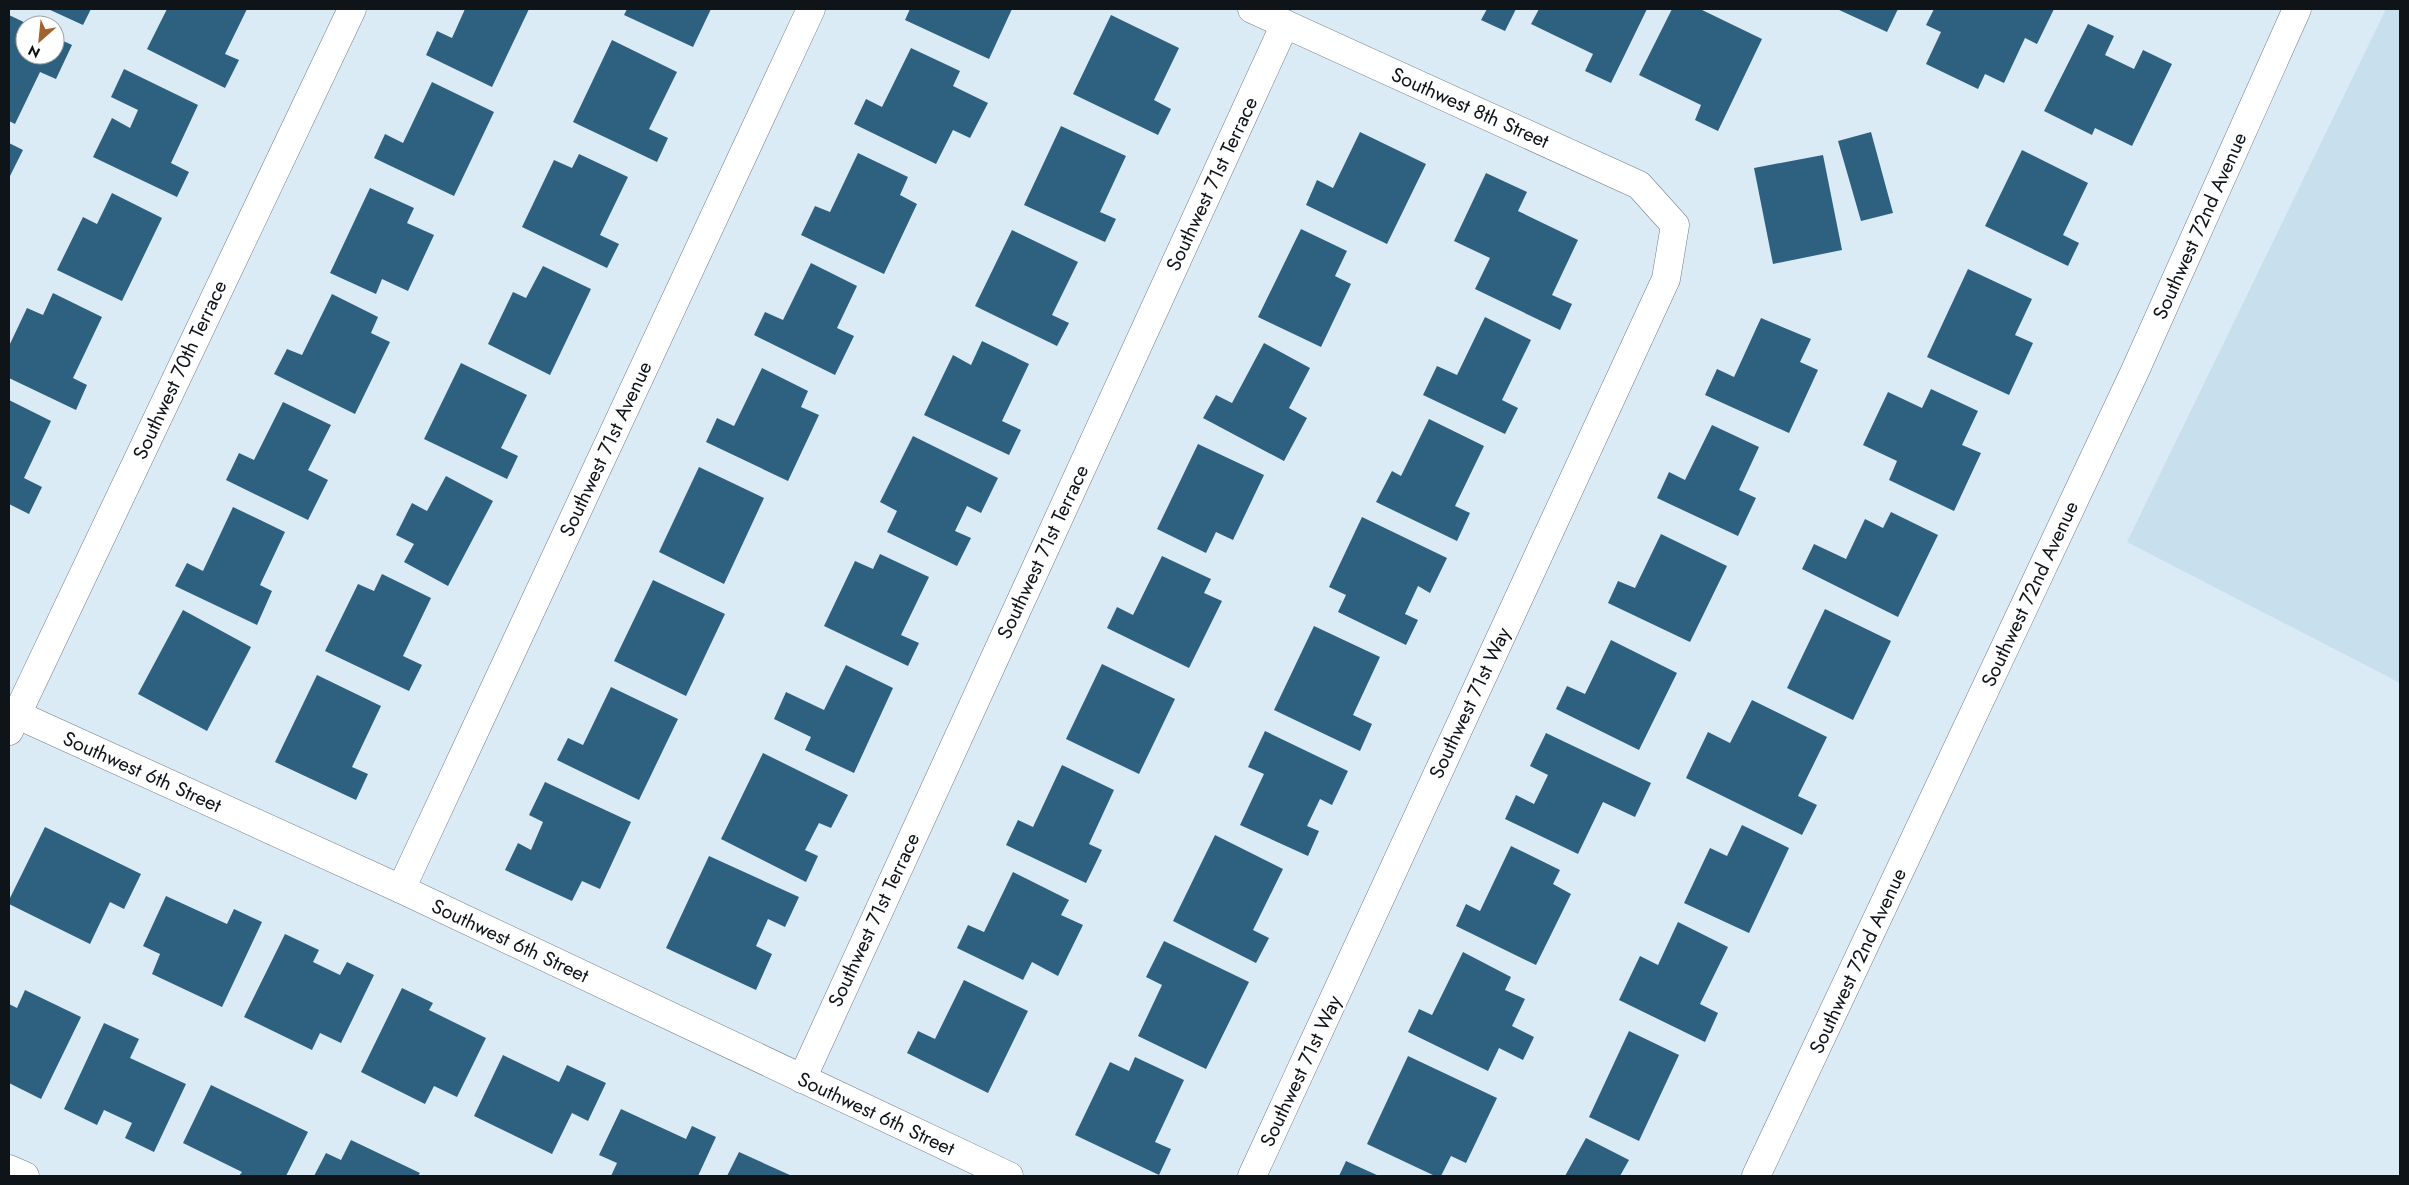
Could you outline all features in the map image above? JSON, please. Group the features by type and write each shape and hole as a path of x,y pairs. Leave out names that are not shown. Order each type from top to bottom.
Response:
{"street":[{"name":"Southwest 70th Terrace","path":"11,719 352,9"},
{"name":"Southwest 71st Avenue","path":"401,889 811,9"},
{"name":"Southwest 8th Street","path":"1252,9 1640,185 1675,225"},
{"name":"Southwest 72nd Avenue","path":"1756,1176 2131,380 2297,9"},
{"name":"Southwest 71st Terrace","path":"802,1079 1285,24"},
{"name":"Southwest 71st Way","path":"1252,1176 1666,279 1675,225"},
{"name":"Southwest 6th Street","path":"11,719 401,889 1009,1176"},
{"path":"9,1169 25,1176"}],"shaded area":[{"path":"2386,9 2400,9 2400,683 2127,542"}],"building":[{"path":"48,9 91,9 83,25 65,17 65,15"},
{"path":"167,9 247,9 225,54 239,60 225,88 147,49"},
{"path":"465,9 529,9 492,87 426,55 437,31 452,38"},
{"path":"627,9 711,9 693,47 624,15"},
{"path":"910,9 1012,9 989,59 905,20"},
{"path":"1487,9 1516,9 1505,31 1481,20"},
{"path":"1539,9 1647,9 1611,83 1585,71 1593,54 1531,24"},
{"path":"1672,9 1700,9 1762,39 1718,131 1695,120 1701,105 1639,75"},
{"path":"1837,9 1898,9 1887,32"},
{"path":"1934,9 2054,9 2037,44 2025,38 2004,83 1985,74 1978,89 1926,64 1941,32 1926,25"},
{"path":"9,15 15,18 15,65 63,65 56,79 40,72 15,124 9,121"},
{"path":"1111,15 1179,48 1154,100 1171,109 1158,135 1073,94"},
{"path":"2088,24 2114,36 2105,55 2134,69 2143,50 2172,64 2132,146 2095,128 2092,135 2044,111"},
{"path":"612,40 677,72 649,129 668,138 657,162 573,122"},
{"path":"65,42 72,45 65,60"},
{"path":"911,48 960,71 953,86 988,103 970,138 953,130 936,164 854,124 866,99 882,107"},
{"path":"124,69 198,105 171,163 189,172 177,197 93,157 112,118 130,128 138,110 111,97"},
{"path":"432,82 494,112 454,196 374,158 385,134 403,143"},
{"path":"1061,126 1126,156 1100,212 1116,219 1105,242 1024,205"},
{"path":"1360,132 1426,164 1387,244 1306,205 1317,180 1333,188"},
{"path":"1871,132 1893,213 1861,221 1838,141"},
{"path":"9,143 23,150 9,178"},
{"path":"2022,150 2088,183 2063,235 2079,243 2068,266 1985,226"},
{"path":"858,153 908,177 900,195 917,204 884,274 801,235 815,206 830,212"},
{"path":"579,154 628,177 600,235 619,244 607,268 522,227 554,160 572,168"},
{"path":"1823,155 1842,250 1773,264 1754,168"},
{"path":"1486,173 1527,192 1518,211 1578,240 1552,295 1572,304 1560,330 1475,289 1490,258 1454,241"},
{"path":"370,188 414,208 407,223 434,235 408,291 382,279 376,294 330,273"},
{"path":"112,193 162,218 122,301 57,270 83,217 97,224"},
{"path":"1301,229 1347,251 1335,276 1351,284 1321,347 1258,317"},
{"path":"1012,230 1078,262 1052,315 1069,323 1057,346 975,306"},
{"path":"811,263 857,286 837,328 854,336 835,375 754,335 765,312 783,320"},
{"path":"543,266 591,289 550,375 488,344 513,292 526,298"},
{"path":"1968,269 2032,299 2015,335 2033,343 2009,395 1927,357"},
{"path":"53,293 102,317 73,378 87,385 76,410 9,378 9,346 27,308 43,315"},
{"path":"332,294 378,317 371,333 390,342 355,414 274,374 287,349 302,355"},
{"path":"1485,317 1531,340 1502,400 1518,408 1505,434 1423,395 1437,366 1457,375"},
{"path":"1761,318 1811,339 1800,362 1818,370 1789,433 1705,395 1717,369 1734,377"},
{"path":"982,341 1029,364 1002,421 1021,430 1009,455 924,415 953,355 971,365"},
{"path":"1264,343 1310,368 1289,408 1307,418 1284,461 1203,418 1216,395 1232,403"},
{"path":"461,363 527,395 501,448 518,456 507,479 424,439"},
{"path":"762,368 808,391 801,407 819,415 788,481 706,442 717,418 734,426"},
{"path":"1931,389 1978,411 1962,445 1981,453 1954,511 1889,480 1897,461 1863,445 1888,392 1922,408"},
{"path":"9,400 51,421 24,478 42,487 29,514 9,504"},
{"path":"283,402 331,425 308,470 328,480 308,520 226,480 239,453 254,460"},
{"path":"1429,419 1484,446 1455,506 1470,513 1457,541 1376,502 1392,471 1401,476"},
{"path":"1712,425 1759,447 1739,490 1756,498 1738,536 1657,498 1669,472 1685,480"},
{"path":"913,436 998,478 981,513 967,506 955,531 971,538 957,566 887,532 897,511 880,502"},
{"path":"1198,444 1264,475 1233,540 1216,532 1206,553 1157,529"},
{"path":"699,467 764,498 724,584 659,552"},
{"path":"446,476 493,501 448,586 404,562 414,544 396,535 412,503 427,511"},
{"path":"233,507 285,532 260,585 272,591 257,625 175,586 187,563 203,571"},
{"path":"1891,512 1938,535 1898,617 1802,569 1814,544 1846,559 1865,519 1883,528"},
{"path":"1362,517 1447,558 1430,593 1418,586 1405,614 1418,620 1406,645 1338,612 1346,595 1329,587"},
{"path":"1661,534 1727,566 1690,642 1608,603 1618,581 1635,588"},
{"path":"880,554 929,577 901,635 919,643 908,666 824,626 855,561 873,569"},
{"path":"1162,556 1211,579 1204,593 1222,601 1189,668 1107,628 1117,607 1133,615"},
{"path":"382,574 431,598 403,656 422,665 409,691 325,651 358,584 374,591"},
{"path":"653,580 725,614 686,696 614,661"},
{"path":"1825,609 1891,641 1853,720 1787,688"},
{"path":"183,610 251,647 207,731 138,694"},
{"path":"1314,626 1380,657 1353,715 1372,724 1360,751 1274,710"},
{"path":"1611,640 1677,673 1639,750 1556,709 1567,686 1585,694"},
{"path":"1102,664 1175,699 1139,774 1066,739"},
{"path":"846,665 893,688 854,773 805,750 811,737 774,719 786,692 824,710"},
{"path":"317,675 381,706 352,767 368,774 356,800 275,762"},
{"path":"611,687 678,719 639,800 557,760 568,738 583,745"},
{"path":"1752,700 1827,737 1798,796 1817,805 1802,835 1686,778 1708,732 1730,743"},
{"path":"1265,731 1348,771 1332,805 1320,799 1307,826 1319,831 1308,856 1240,825 1264,774 1248,767"},
{"path":"1546,733 1651,783 1635,817 1603,802 1578,854 1505,819 1516,795 1534,804 1548,775 1530,766"},
{"path":"763,753 848,795 831,828 819,823 805,850 818,856 806,882 721,839"},
{"path":"1062,765 1114,790 1089,844 1102,850 1086,883 1006,845 1018,820 1033,827"},
{"path":"545,782 631,822 600,889 582,881 572,901 505,870 518,843 531,850 543,822 529,815"},
{"path":"1742,825 1789,848 1749,933 1684,903 1710,848 1727,856"},
{"path":"45,827 141,874 124,909 110,902 90,944 9,904 9,900"},
{"path":"1215,835 1283,869 1253,930 1269,938 1256,963 1173,921"},
{"path":"1511,846 1560,870 1553,884 1571,894 1536,965 1456,926 1466,904 1480,911"},
{"path":"709,856 799,897 785,927 768,919 756,946 772,954 756,990 666,948"},
{"path":"1013,872 1069,900 1061,915 1083,925 1058,976 1032,962 1023,980 957,948 968,925 984,932"},
{"path":"166,896 227,924 234,909 262,922 222,1007 152,974 160,954 143,946"},
{"path":"1678,922 1728,947 1700,1004 1718,1013 1705,1042 1619,1000 1640,956 1658,965"},
{"path":"285,934 319,950 313,962 340,975 347,962 374,975 341,1043 320,1033 312,1050 244,1017"},
{"path":"1164,941 1249,982 1206,1069 1138,1036 1162,985 1146,977"},
{"path":"1463,952 1511,977 1505,990 1525,999 1512,1026 1534,1037 1523,1060 1499,1048 1488,1071 1408,1032 1419,1009 1432,1015"},
{"path":"964,980 1028,1011 988,1093 907,1053 918,1031 935,1039"},
{"path":"402,988 433,1003 429,1010 486,1038 457,1097 434,1086 425,1104 361,1072"},
{"path":"25,990 81,1017 41,1099 9,1083 9,1004 17,1008"},
{"path":"104,1023 139,1039 130,1058 186,1084 154,1152 125,1138 132,1123 104,1110 97,1125 64,1109"},
{"path":"1629,1031 1679,1055 1639,1141 1589,1117"},
{"path":"503,1055 559,1082 567,1065 606,1083 588,1121 572,1113 552,1154 474,1116"},
{"path":"1408,1056 1497,1098 1466,1163 1451,1156 1441,1176 1435,1176 1367,1144"},
{"path":"1135,1057 1184,1080 1155,1142 1171,1149 1159,1175 1075,1135 1110,1062 1129,1071"},
{"path":"211,1085 308,1132 286,1176 239,1176 242,1172 183,1143"},
{"path":"621,1109 686,1139 692,1126 716,1137 698,1176 611,1176 617,1163 599,1155"},
{"path":"1586,1138 1629,1160 1620,1176 1565,1176"},
{"path":"351,1140 420,1173 418,1176 314,1176 326,1153 341,1160"},
{"path":"739,1152 792,1176 727,1176"},
{"path":"1346,1161 1379,1176 1339,1176"}]}
